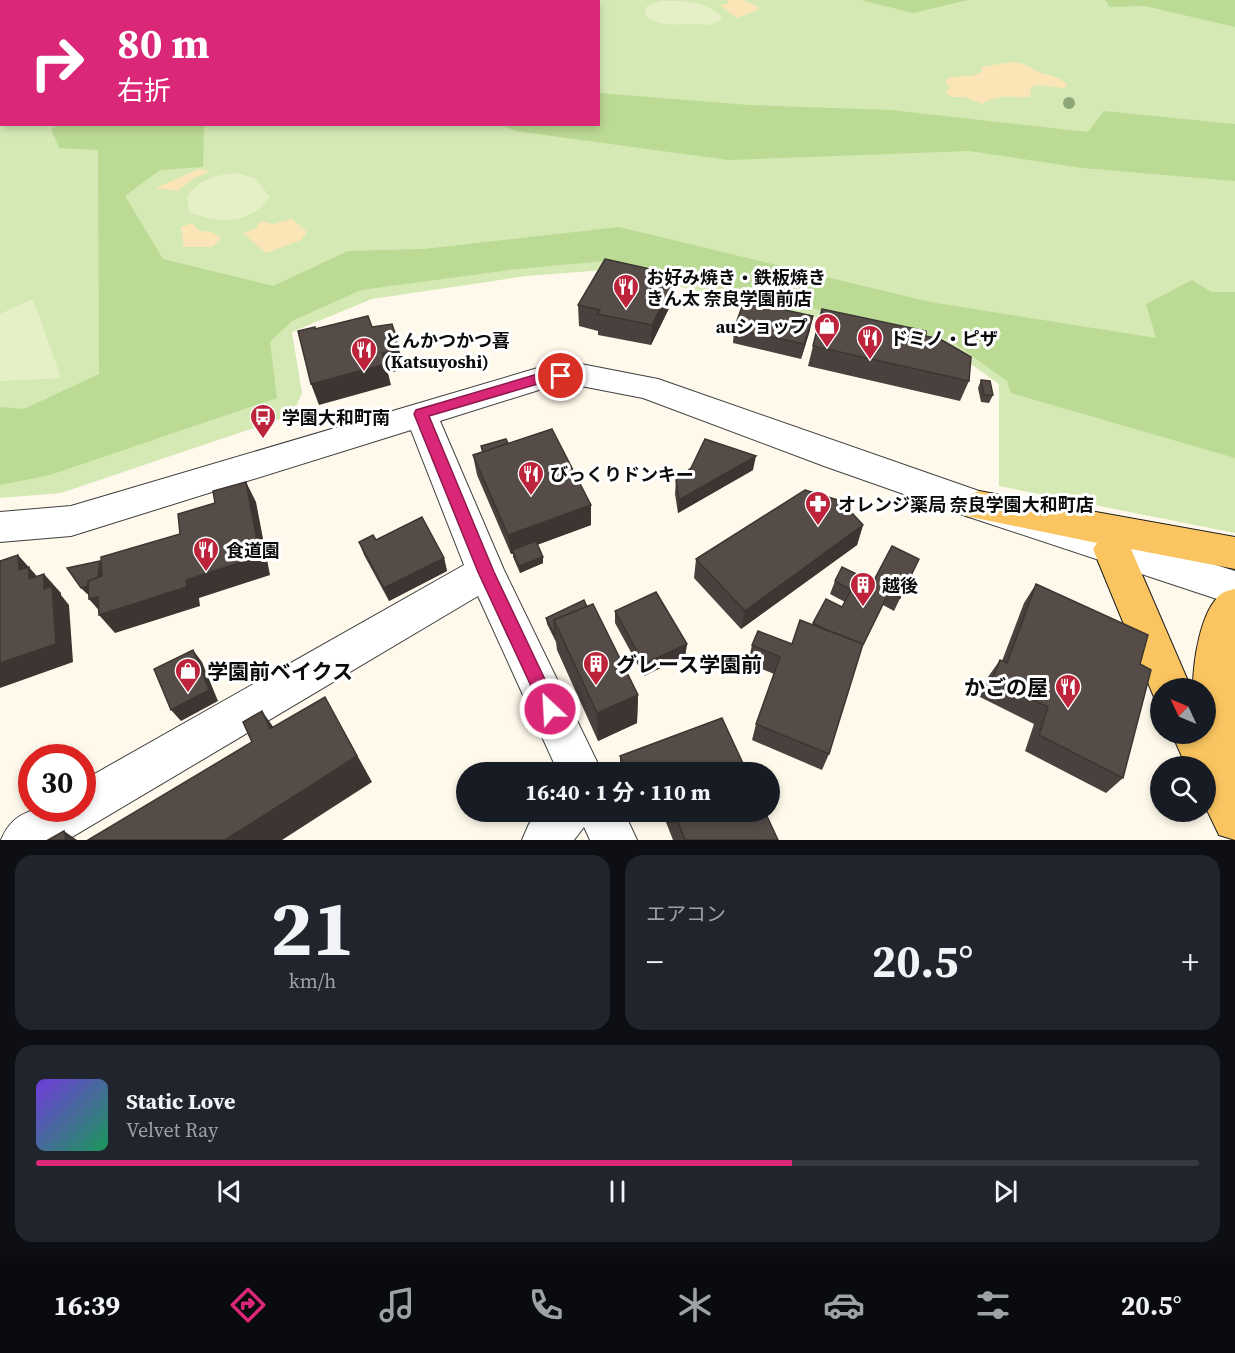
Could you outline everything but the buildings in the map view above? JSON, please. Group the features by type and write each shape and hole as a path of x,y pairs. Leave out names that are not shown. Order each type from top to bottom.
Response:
{"main road":[{"path":"979,506 1235,553"},
{"path":"1113,549 1167,678"},
{"path":"1235,606 1218,638 1212,698 1227,760 1235,777"},
{"path":"1198,744 1235,819"}],"street":[{"path":"0,527 71,521 541,378 580,375 647,387 836,458 1235,588"},
{"path":"421,414 486,572 575,762"},
{"path":"96,798 486,572"},
{"path":"24,840 54,822"},
{"path":"545,840 559,822"},
{"path":"605,822 615,840"}],"green space":[{"path":"600,0 1235,0 1235,533 999,486 999,384 945,346 605,270 526,276 372,299 292,332 302,393 292,415 61,493 0,498 0,126 600,126"},
{"path":"861,0 968,0 913,13"},
{"path":"1105,0 1235,0 1235,27 1145,6 1110,7"},
{"path":"661,1 702,4 722,17 708,25 661,23 645,14 646,7"},
{"path":"600,93 749,105 891,110 1088,132 1104,111 1235,124 1235,181 1082,168 969,151 728,160 515,131 504,126 600,126"},
{"path":"57,126 204,126 203,167 160,170 125,196 163,259 273,286 348,251 424,249 619,227 930,302 1156,338 1146,304 1192,280 1211,292 1235,292 1235,458 1011,393 1007,381 950,340 604,261 518,269 361,290 292,321 270,342 277,398 50,475 0,485 0,407 24,409 99,374 98,150 59,148 51,129"},
{"path":"237,173 256,179 270,197 252,213 232,220 200,216 189,212 187,197 198,186 215,176"},
{"path":"33,299 61,378 0,381 0,314"}],"sand":[{"path":"727,0 742,0 757,6 758,10 737,18 720,5 729,3"},
{"path":"1012,62 1023,64 1062,80 1067,85 1064,88 1038,85 1031,87 1030,97 1000,97 982,104 965,97 951,97 945,92 950,88 945,82 949,77 972,76 982,72 981,67"},
{"path":"199,169 210,171 191,180 178,191 156,188"},
{"path":"292,219 307,232 301,240 266,253 243,233 256,228 260,221 273,224"},
{"path":"192,223 200,231 212,232 221,238 212,247 184,247 181,227"}],"place":[{"name":"お好み焼き・鉄板焼き きん太 奈良学園前店","path":"626,310"},
{"name":"auショップ","path":"827,349"},
{"name":"ドミノ・ピザ","path":"870,361"},
{"name":"とんかつかつ喜 (Katsuyoshi)","path":"364,373"},
{"name":"学園大和町南","path":"263,440"},
{"name":"びっくりドンキー","path":"531,497"},
{"name":"オレンジ薬局 奈良学園大和町店","path":"818,527"},
{"name":"食道園","path":"206,573"},
{"name":"越後","path":"863,608"},
{"name":"グレース学園前","path":"596,687"},
{"name":"学園前ベイクス","path":"188,694"},
{"name":"かごの屋","path":"1068,710"}],"route":[{"path":"550,709 486,572 421,414 541,378 561,376"}]}
